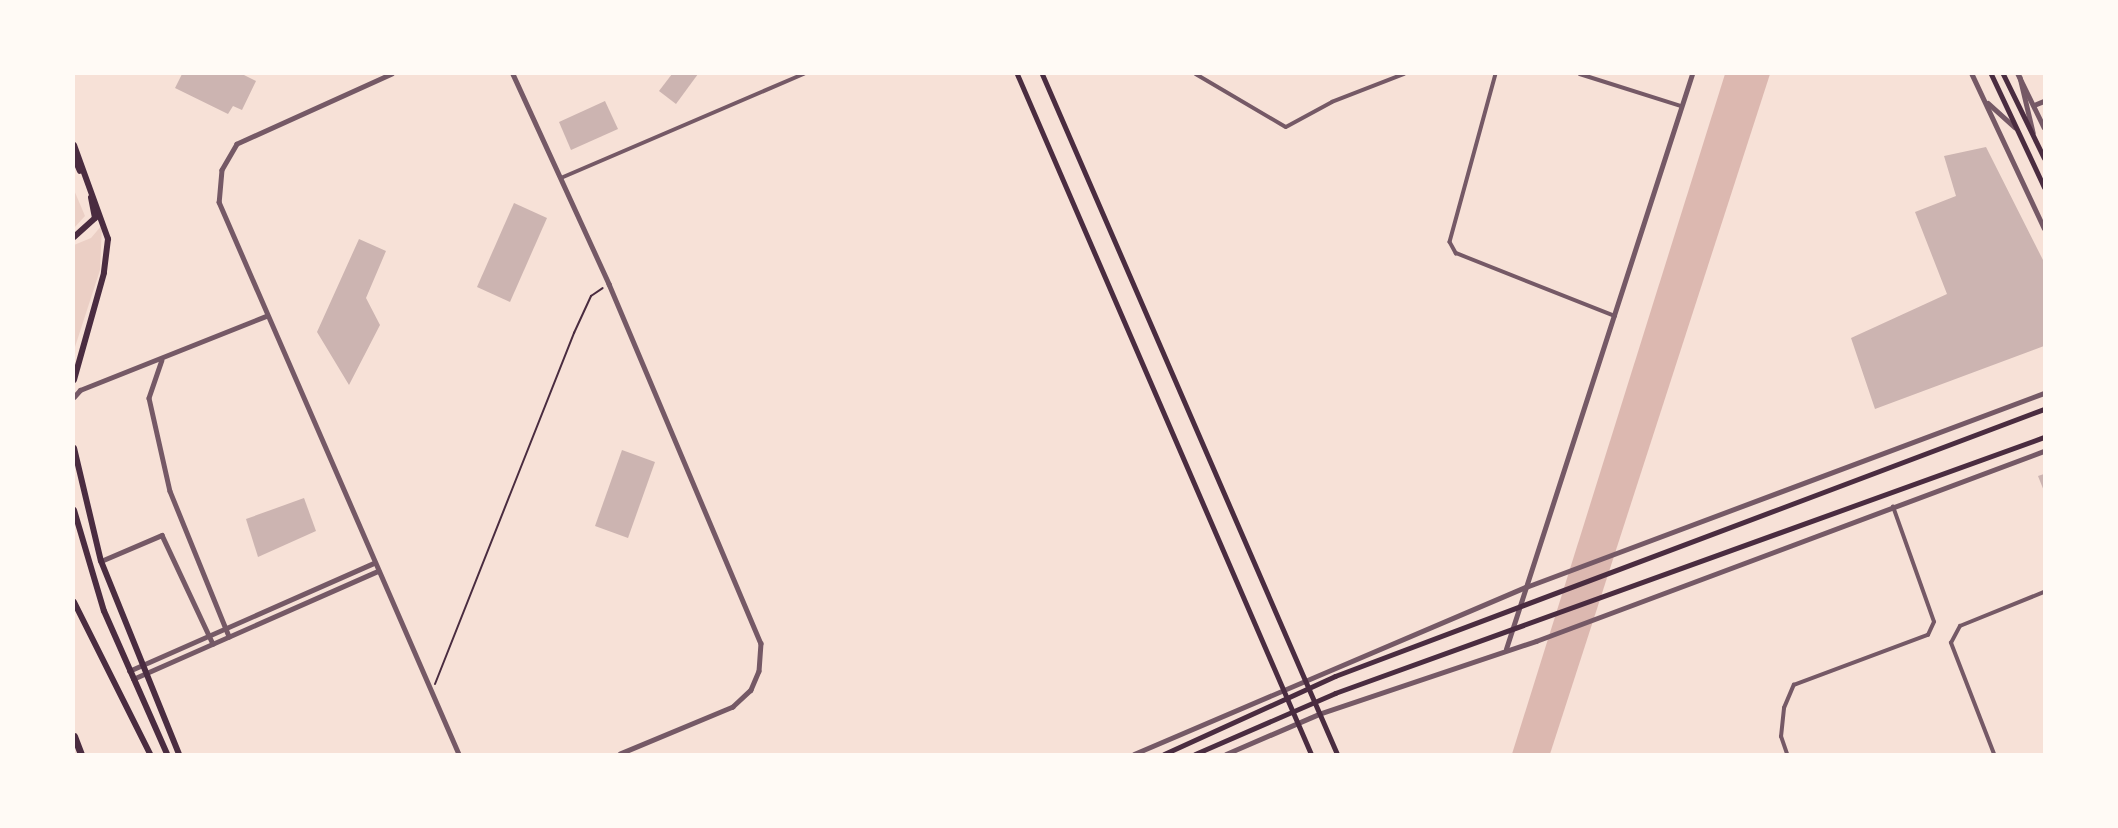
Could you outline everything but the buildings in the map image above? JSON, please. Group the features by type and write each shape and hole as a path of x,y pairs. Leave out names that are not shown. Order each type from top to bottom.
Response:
{"highway":[{"path":"74,145 108,239 104,273 74,380"},
{"path":"74,157 94,208 88,229 74,237"},
{"path":"74,448 101,561 140,666 179,754"},
{"path":"74,510 89,569 129,671 166,754"},
{"path":"74,602 122,703 150,754"},
{"path":"74,736 81,754"}],"main road":[{"path":"1017,74 1311,754"},
{"path":"1042,74 1337,754"},
{"path":"1991,74 2045,187"},
{"path":"2004,74 2045,158"},
{"path":"1164,754 1309,692 1335,676 2045,409"},
{"path":"1195,754 1314,703 2045,437"}],"street":[{"path":"392,74 237,144 222,170 219,202 266,316 459,754"},
{"path":"513,74 609,284 761,643 755,681 733,706 620,754"},
{"path":"561,178 804,74"},
{"path":"1196,74 1286,127 1332,102 1404,74"},
{"path":"1496,74 1450,242 1456,253 1615,316"},
{"path":"1580,74 1682,106"},
{"path":"1506,649 1692,74"},
{"path":"1972,74 2044,226"},
{"path":"2019,75 2034,136"},
{"path":"2019,75 2045,127"},
{"path":"1984,100 2017,129"},
{"path":"2034,105 2045,101"},
{"path":"74,397 80,390 162,360 266,316"},
{"path":"162,360 149,398 170,491 229,636"},
{"path":"1134,754 1526,587 2045,393"},
{"path":"1226,754 1319,714 1544,638 2045,451"},
{"path":"1787,754 1781,737 1783,718 1794,685 1928,635 1934,622 1893,507"},
{"path":"101,561 162,535 212,644"},
{"path":"129,671 374,563"},
{"path":"133,680 378,571"},
{"path":"1994,754 1951,643 1960,626 2045,592"}],"path":[{"path":"432,691 574,333 591,296 609,284"}],"shaded area":[{"path":"1725,74 1770,74 1550,754 1512,754"},
{"path":"74,190 85,216 74,228"},
{"path":"102,225 100,270 74,350 74,245 91,238"}]}
